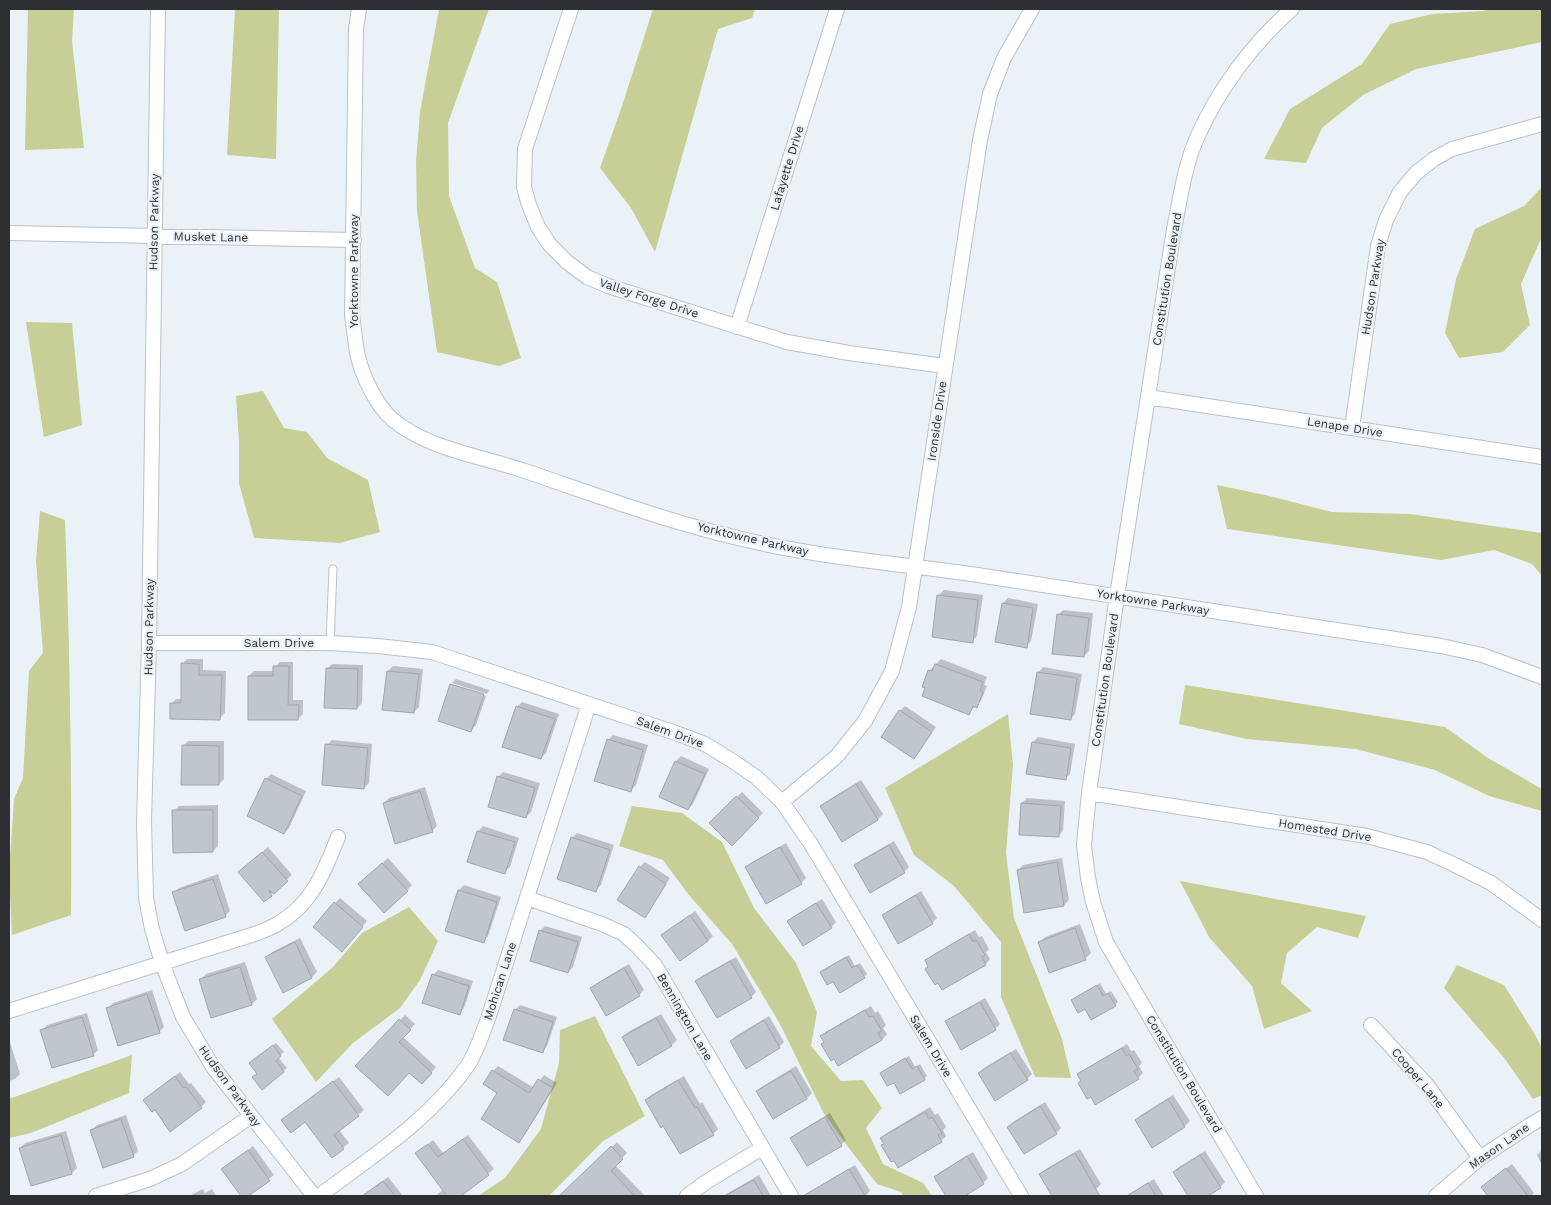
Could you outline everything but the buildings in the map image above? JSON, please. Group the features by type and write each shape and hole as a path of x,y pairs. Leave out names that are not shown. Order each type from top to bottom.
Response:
{"street":[{"name":"Hudson Parkway","path":"158,9 149,643 144,821 146,898 152,930 162,963 183,1017 213,1067 314,1196"},
{"name":"Yorktowne Parkway","path":"359,9 356,29 352,315 358,356 364,374 381,407 414,435 443,447 503,464 635,509 741,539 807,552 915,566 1441,646 1482,655 1542,677"},
{"name":"Valley Forge Drive","path":"571,9 525,149 524,187 529,206 538,227 550,245 567,262 587,277 608,286 787,342 945,366"},
{"name":"Lafayette Drive","path":"737,327 837,9"},
{"name":"Ironside Drive","path":"782,802 836,756 865,721 892,671 909,607 980,140 990,94 1004,58 1032,9"},
{"name":"Constitution Boulevard","path":"1256,1196 1106,942 1093,902 1084,845 1089,793 1117,596 1174,229 1185,173 1196,141 1217,99 1260,40 1291,9"},
{"name":"Hudson Parkway","path":"1352,428 1378,246 1386,220 1400,192 1416,173 1434,159 1452,149 1542,124"},
{"name":"Musket Lane","path":"9,233 354,240"},
{"name":"Lenape Drive","path":"1148,397 1542,457"},
{"name":"Salem Drive","path":"149,643 330,643 432,652 676,733 705,744 731,760 756,777 782,802 811,844 1021,1196"},
{"name":"Mohican Lane","path":"318,1196 409,1129 447,1092 469,1063 488,1019 589,704"},
{"name":"Homested Drive","path":"1089,793 1366,836 1427,852 1491,883 1542,920"},
{"path":"9,1011 258,933 280,923 300,906 318,884 338,837"},
{"name":"Bennington Lane","path":"527,898 602,924 624,934 655,965 791,1196"},
{"name":"Cooper Lane","path":"1371,1025 1427,1085 1480,1158"},
{"path":"96,1196 150,1179 182,1164 251,1116"},
{"name":"Mason Lane","path":"1436,1196 1480,1158 1542,1118"},
{"path":"687,1196 706,1182 762,1148"}],"lane":[{"path":"330,643 333,569"}],"green space":[{"path":"28,9 74,9 72,41 84,148 25,150"},
{"path":"235,9 279,9 276,159 227,155"},
{"path":"439,9 489,9 448,123 449,196 475,268 497,282 521,358 499,366 437,352 417,211 416,162 420,112"},
{"path":"653,9 755,9 752,18 718,29 655,252 631,208 600,168"},
{"path":"1490,9 1542,9 1542,42 1416,69 1363,95 1322,128 1306,163 1264,159 1290,109 1362,64 1390,24 1432,14"},
{"path":"1542,187 1542,239 1521,284 1530,325 1503,352 1459,358 1445,333 1456,279 1475,229 1524,206"},
{"path":"26,322 72,323 82,425 44,437"},
{"path":"263,391 284,428 307,432 327,458 368,480 380,532 340,543 254,538 239,483 236,396"},
{"path":"1217,485 1332,512 1410,514 1542,533 1542,576 1532,564 1494,550 1441,560 1227,529"},
{"path":"40,511 65,520 70,718 71,915 12,935 9,874 14,799 23,778 29,671 43,653 36,561"},
{"path":"1185,685 1445,727 1488,758 1542,789 1542,811 1489,796 1435,770 1356,749 1247,739 1179,724"},
{"path":"1008,714 1013,765 1006,853 1014,918 1062,1039 1071,1078 1035,1077 1001,997 1001,942 954,886 914,855 885,788"},
{"path":"632,806 682,813 722,842 754,908 796,963 817,1012 811,1046 841,1081 863,1080 882,1108 866,1128 883,1164 923,1183 932,1196 903,1196 901,1192 877,1184 848,1147 823,1112 780,1024 732,944 688,894 663,860 619,846"},
{"path":"1180,881 1366,916 1358,938 1317,927 1287,953 1281,983 1312,1011 1264,1029 1252,986 1209,937"},
{"path":"409,907 438,941 420,980 400,1008 353,1043 316,1082 272,1019 333,967 362,933"},
{"path":"1457,965 1504,985 1542,1048 1542,1095 1533,1099 1505,1059 1444,988"},
{"path":"595,1016 645,1116 603,1141 549,1196 478,1196 505,1178 541,1129 559,1063 560,1030"},
{"path":"132,1055 129,1093 31,1133 9,1138 9,1099"}]}
